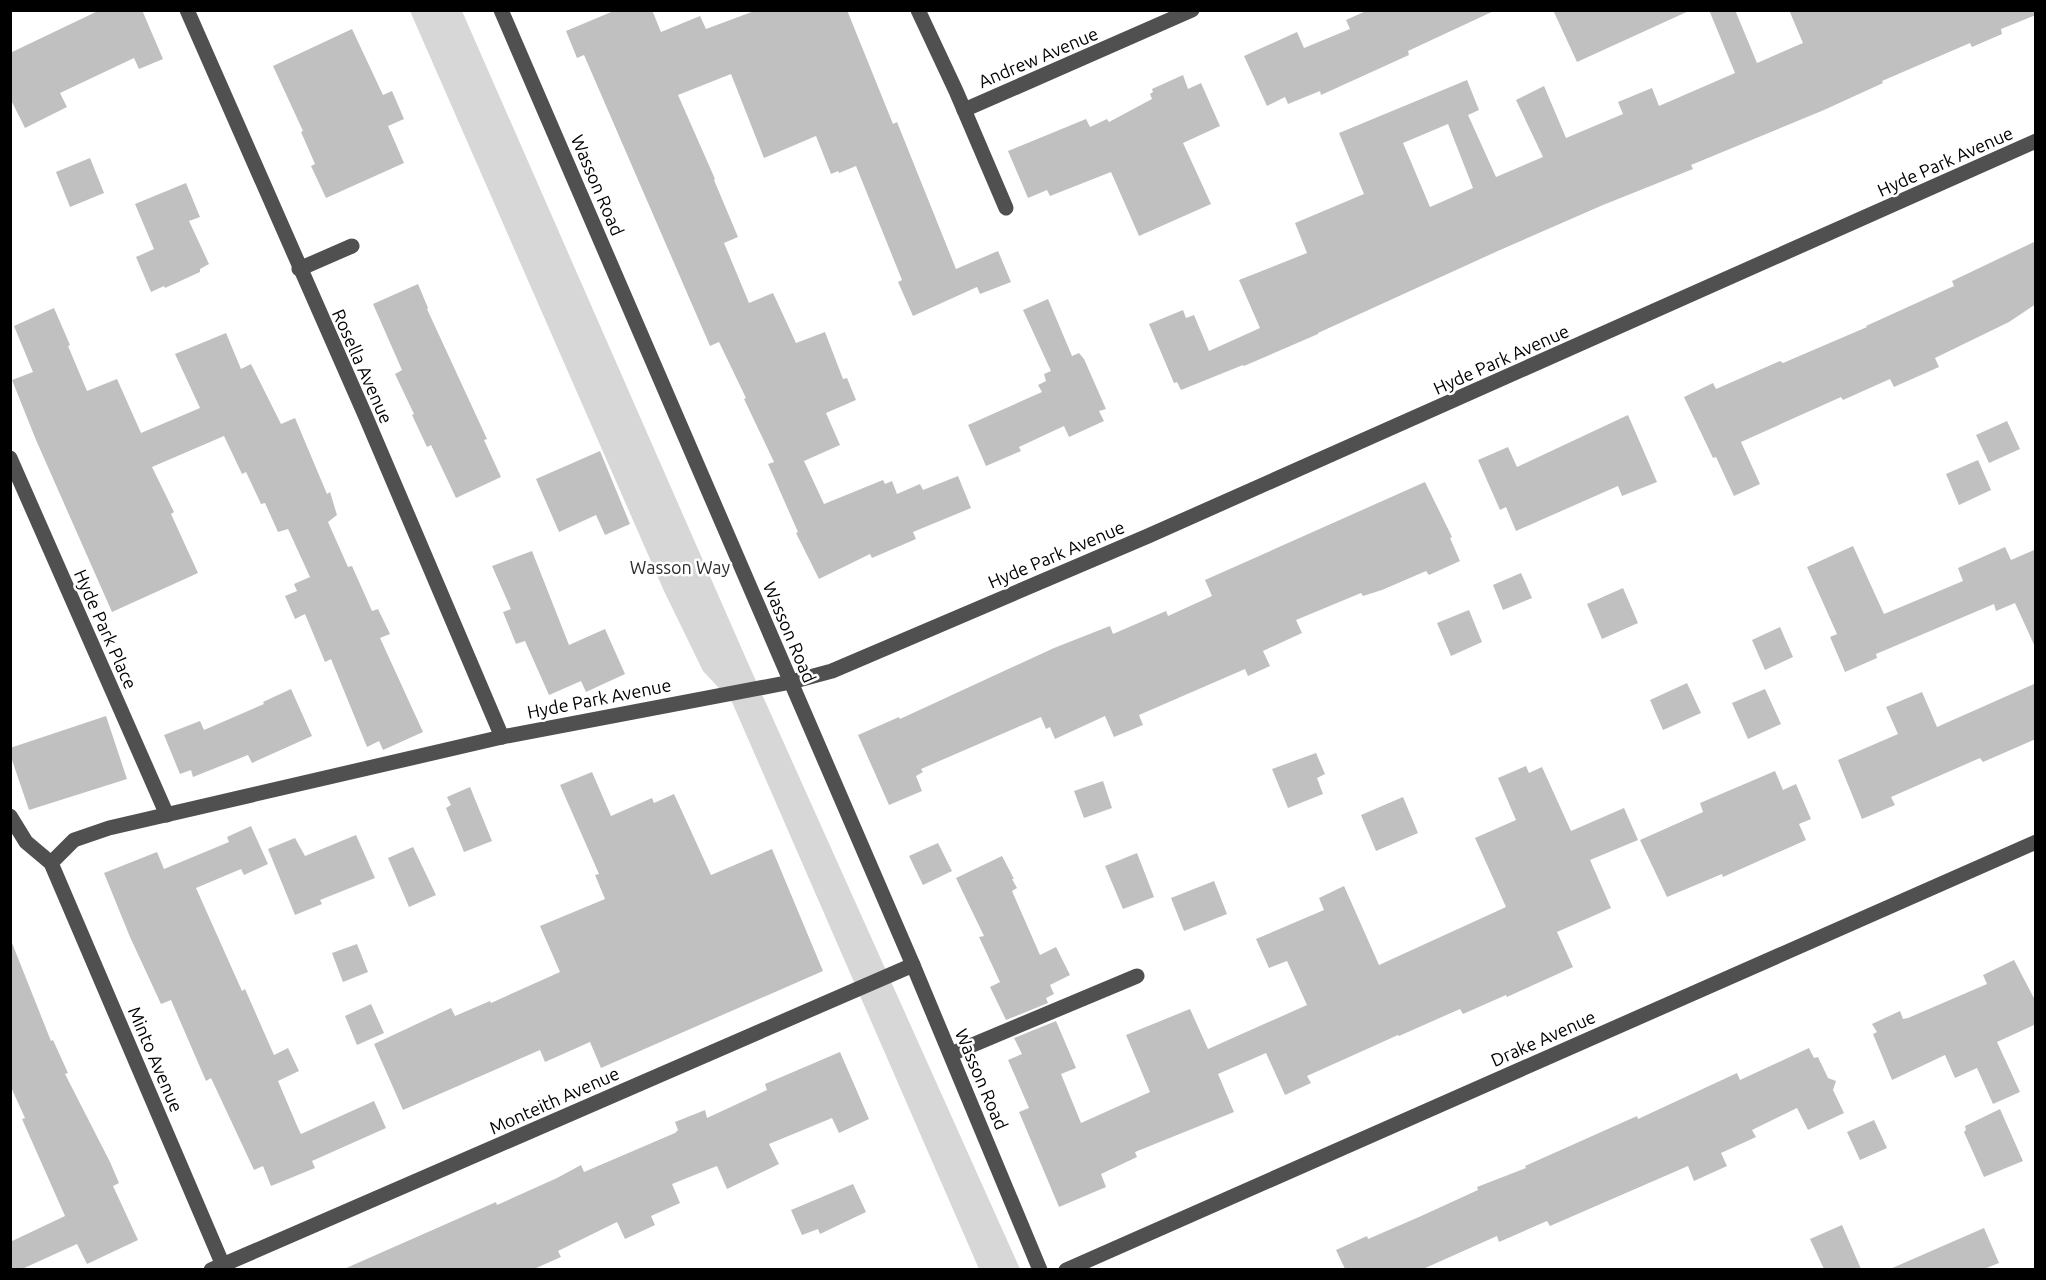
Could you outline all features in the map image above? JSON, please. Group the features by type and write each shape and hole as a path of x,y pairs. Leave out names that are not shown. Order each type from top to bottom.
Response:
{"street":[{"name":"Rosella Avenue","path":"187,10 365,415 502,737"},
{"name":"Wasson Road","path":"501,10 913,965 1040,1269"},
{"path":"918,10 1006,208"},
{"name":"Andrew Avenue","path":"964,110 1192,10"},
{"name":"Hyde Park Avenue","path":"51,864 74,840 109,828 502,737 791,682 832,671 1137,541 2036,141"},
{"path":"299,269 352,246"},
{"name":"Hyde Park Place","path":"10,458 166,815"},
{"path":"10,816 26,842 51,864"},
{"name":"Drake Avenue","path":"1066,1269 2036,842"},
{"name":"Minto Avenue","path":"51,864 220,1268"},
{"name":"Monteith Avenue","path":"220,1268 913,965"},
{"path":"951,1054 1137,976"}],"green space":[{"name":"Wasson Way","path":"410,11 462,11 748,663 1020,1269 979,1269 732,702 703,671 664,591"}],"building":[{"path":"100,10 142,10 163,59 139,69 134,58 60,93 67,107 25,128 10,98 10,53"},
{"path":"616,10 652,10 661,32 700,16 706,29 757,10 847,10 893,124 897,122 956,269 998,251 1011,282 980,294 977,287 913,316 898,282 902,280 856,166 831,174 816,136 764,158 731,74 678,95 738,237 724,243 749,303 773,293 796,343 825,332 843,379 847,378 856,400 826,413 840,445 804,461 824,504 883,480 885,484 892,481 897,494 920,484 923,490 958,476 971,508 913,532 916,539 872,558 870,554 819,579 796,533 798,532 768,464 774,462 744,399 746,398 719,342 710,346 584,55 577,58 566,31"},
{"path":"1368,10 1496,10 1408,51 1409,55 1321,95 1320,91 1288,104 1285,97 1267,106 1244,56 1297,32 1304,48 1350,29 1346,20"},
{"path":"1553,10 1691,10 1577,62"},
{"path":"1709,10 1735,10 1757,63 1803,43 1789,10 2036,10 2036,15 2001,29 2002,34 1972,47 1970,43 1882,81 1883,83 1824,110 1691,165 1693,169 1500,250 1318,334 1181,390 1177,382 1174,383 1149,324 1183,310 1186,318 1194,315 1209,351 1260,328 1239,280 1307,253 1295,223 1364,194 1339,133 1467,80 1479,110 1468,115 1496,177 1543,157 1516,100 1544,86 1566,138 1623,114 1618,102 1652,88 1659,106 1735,73","holes":["1448,124 1473,188 1430,207 1403,143"]},
{"path":"352,29 383,95 392,91 404,119 388,126 404,163 326,198 311,166 315,164 301,132 303,131 273,66"},
{"path":"1183,75 1188,89 1201,83 1220,126 1183,143 1211,204 1139,236 1111,172 1050,196 1047,190 1028,198 1008,151 1086,119 1090,127 1107,119 1109,122 1152,99 1150,94 1153,92 1152,89"},
{"path":"90,158 104,193 70,207 56,172"},
{"path":"186,183 200,217 189,221 209,264 200,269 200,272 151,292 136,257 154,249 135,204"},
{"path":"2036,241 2036,304 2009,322 1935,358 1939,367 1894,387 1890,379 1843,400 1841,397 1741,442 1760,484 1734,496 1684,397 1713,383 1716,389 1867,327 1954,286 1952,281"},
{"path":"418,284 427,309 487,439 484,440 501,477 456,498 431,445 427,447 412,415 414,414 395,374 402,370 373,304"},
{"path":"1048,299 1072,356 1079,353 1084,359 1106,409 1099,411 1104,421 1069,437 1064,426 1019,447 1021,451 986,466 968,425 1042,392 1038,385 1046,381 1044,374 1051,371 1023,310"},
{"path":"54,308 87,391 117,379 141,433 200,408 175,354 226,333 241,369 251,364 281,424 295,418 327,494 330,492 337,515 328,522 348,567 352,566 372,611 378,609 390,634 380,638 423,732 383,750 379,741 367,747 331,659 325,662 305,614 295,619 285,596 297,591 294,584 310,577 288,529 278,532 265,503 261,504 246,472 242,474 224,436 152,467 174,512 171,514 198,573 112,612 12,380 33,372 14,326"},
{"path":"1628,415 1657,482 1622,496 1618,486 1516,531 1506,507 1500,510 1478,460 1508,447 1517,467"},
{"path":"2007,421 2020,449 1989,463 1976,435"},
{"path":"600,451 630,524 605,535 596,515 559,532 536,479"},
{"path":"1978,460 1991,490 1959,505 1946,474"},
{"path":"1425,482 1452,537 1450,538 1460,561 1429,575 1426,571 1382,590 1363,596 1361,593 1296,620 1302,633 1263,651 1270,666 1248,676 1245,669 1139,715 1143,725 1114,737 1105,716 1055,739 1050,727 1046,729 1041,717 921,769 923,772 916,776 922,791 889,805 858,735 899,717 900,719 1054,648 1110,626 1113,634 1166,611 1168,616 1212,596 1205,580"},
{"path":"1853,546 1884,614 1963,581 1958,568 2005,547 2011,560 2036,549 2036,649 2015,603 1996,611 1994,604 1876,654 1877,658 1845,672 1830,637 1837,634 1807,567"},
{"path":"532,551 569,645 605,629 625,674 586,692 581,681 549,695 525,641 516,644 503,612 511,609 492,566"},
{"path":"1521,573 1532,598 1503,610 1493,585"},
{"path":"1623,588 1638,623 1602,639 1587,604"},
{"path":"1469,610 1482,642 1451,656 1437,623"},
{"path":"1780,627 1793,657 1765,670 1752,640"},
{"path":"1687,683 1701,713 1663,730 1650,700"},
{"path":"2036,683 2036,739 1983,762 1980,758 1891,797 1895,805 1862,819 1838,760 1898,734 1886,707 1922,692 1937,727"},
{"path":"291,689 312,736 252,763 248,755 193,777 191,770 180,774 164,735 200,721 204,730 264,704 263,702"},
{"path":"1765,689 1781,724 1748,739 1732,703"},
{"path":"106,716 127,779 29,810 10,748"},
{"path":"1316,753 1325,774 1317,778 1323,794 1288,808 1272,769"},
{"path":"1526,766 1529,773 1542,767 1571,831 1624,808 1638,840 1590,860 1611,908 1557,932 1573,967 1507,997 1506,995 1463,1014 1460,1009 1398,1035 1307,1076 1311,1083 1285,1095 1266,1053 1218,1074 1234,1112 1135,1152 1137,1157 1101,1174 1106,1187 1059,1207 1019,1112 1029,1108 1008,1060 1022,1054 1014,1038 1056,1021 1076,1068 1061,1074 1081,1123 1150,1092 1126,1035 1190,1009 1208,1049 1307,1005 1287,961 1269,968 1256,939 1324,910 1319,898 1344,886 1379,965 1506,907 1475,838 1516,820 1498,778"},
{"path":"1775,771 1783,790 1796,784 1811,819 1799,824 1806,840 1723,877 1722,874 1667,897 1640,840 1703,812 1700,803"},
{"path":"592,772 611,816 652,798 654,803 674,794 711,875 772,849 823,971 601,1068 590,1042 545,1062 540,1050 403,1110 374,1044 451,1008 455,1016 490,1001 491,1003 560,972 540,926 605,899 595,875 599,874 560,785"},
{"path":"1103,781 1112,808 1084,818 1074,791"},
{"path":"470,787 492,841 464,852 446,808 451,805 447,797"},
{"path":"1403,797 1418,833 1376,851 1361,815"},
{"path":"251,826 268,864 244,875 241,869 196,888 242,991 245,989 274,1055 288,1048 299,1071 278,1081 298,1128 301,1134 374,1101 386,1128 312,1161 315,1168 271,1186 263,1166 254,1170 211,1078 206,1081 171,1000 161,1004 104,873 157,852 164,869 229,842 227,837"},
{"path":"356,835 375,878 320,900 322,904 295,915 268,849 295,838 305,856"},
{"path":"938,843 952,871 923,885 909,856"},
{"path":"413,847 436,895 409,907 388,858"},
{"path":"1137,853 1154,897 1123,909 1105,866"},
{"path":"1002,856 1017,888 1012,891 1040,955 1056,947 1070,975 1050,985 1054,994 1046,998 1048,1003 1006,1020 990,987 1000,982 979,937 984,936 956,878"},
{"path":"1214,881 1227,914 1184,931 1171,898"},
{"path":"12,943 51,1041 53,1040 68,1073 65,1074 119,1183 113,1186 138,1240 87,1264 77,1244 22,1269 10,1269 10,1242 65,1216 22,1119 25,1118 10,1085"},
{"path":"357,944 368,972 343,982 332,953"},
{"path":"2014,960 2036,1002 2036,1024 1997,1042 2020,1092 1993,1104 1977,1068 1955,1078 1945,1055 1892,1080 1873,1034 1877,1032 1872,1024 1900,1011 1903,1019 1908,1018 1987,984 1983,975"},
{"path":"371,1004 384,1033 357,1045 345,1016"},
{"path":"1809,1048 1814,1058 1818,1057 1828,1078 1836,1081 1833,1090 1844,1113 1808,1130 1797,1108 1752,1130 1756,1137 1721,1153 1727,1166 1694,1181 1688,1166 1550,1226 1547,1221 1499,1242 1497,1236 1423,1269 1345,1269 1336,1250 1419,1217 1478,1190 1477,1187 1526,1168 1525,1166 1637,1116 1638,1119 1737,1073 1740,1080"},
{"path":"840,1052 869,1119 839,1133 832,1118 769,1144 779,1164 727,1189 717,1166 672,1184 680,1203 651,1216 655,1225 625,1239 617,1222 558,1251 561,1257 534,1269 344,1269 496,1202 497,1205 581,1165 584,1172 675,1133 678,1130 675,1122 705,1110 707,1118 767,1090 765,1084"},
{"path":"2000,1109 2023,1161 1984,1177 1964,1132 1965,1126"},
{"path":"1874,1120 1887,1148 1860,1160 1847,1132"},
{"path":"853,1184 866,1212 820,1234 818,1229 802,1235 791,1210"},
{"path":"1842,1225 1861,1269 1824,1269 1810,1239"},
{"path":"1984,1228 1999,1263 1984,1269 1890,1269"}]}
